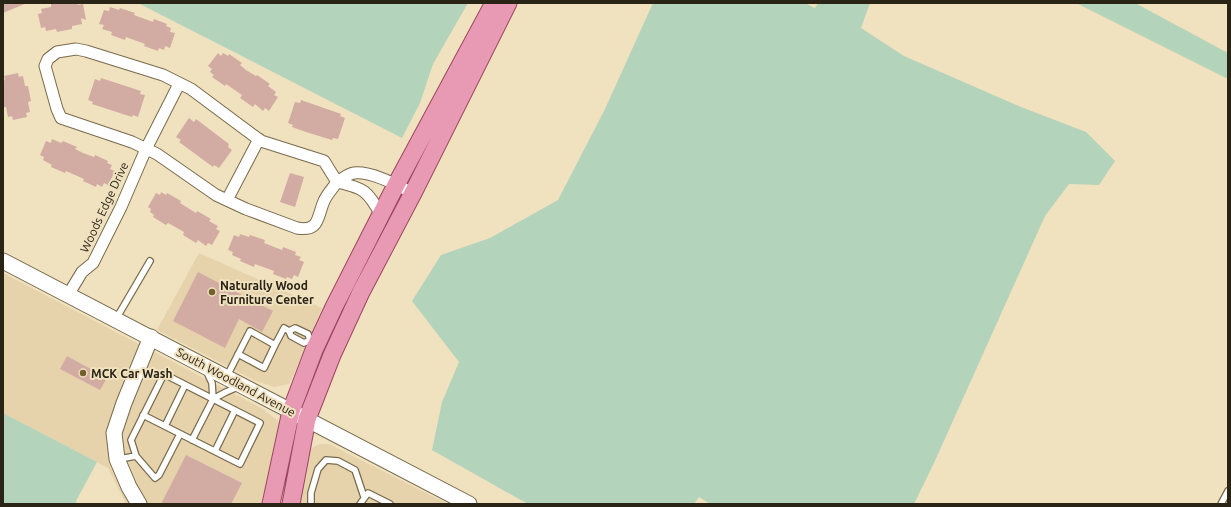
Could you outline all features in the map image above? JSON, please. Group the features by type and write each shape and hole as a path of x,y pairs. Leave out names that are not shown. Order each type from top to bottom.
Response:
{"main road":[{"path":"272,504 291,411 314,342 334,307 396,185 494,3"},
{"path":"291,504 307,419 332,355 361,292 413,193 508,3"}],"street":[{"path":"381,216 371,198 364,190 337,182 324,160 259,139 191,88 179,84 163,75 86,51 76,49 57,52 48,59 45,66 61,118 132,142 157,154 200,185 227,200 297,228 306,230 313,228 317,222 324,199 337,182 352,173 363,174 396,185 413,193"},
{"name":"Woods Edge Drive","path":"68,295 82,272 92,262 121,207 146,149 179,84"},
{"path":"227,200 259,139"},
{"name":"South Woodland Avenue","path":"3,261 243,385 461,502"},
{"path":"138,504 116,459 114,433 124,403 151,337"}],"lane":[{"path":"116,319 150,262"},
{"path":"238,354 264,368 284,328 289,331 291,336 304,343 314,342"},
{"path":"289,331 295,328 308,334 314,342"},
{"path":"226,377 250,331 275,345"},
{"path":"192,440 213,399 212,383 203,364"},
{"path":"143,415 240,464 260,423 164,374 143,415 131,440 136,456 155,478 159,475 180,434"},
{"path":"165,426 185,385"},
{"path":"213,399 243,385"},
{"path":"215,451 235,410"},
{"path":"116,459 136,456"},
{"path":"311,504 311,493 318,469 326,460 338,461 355,470 364,497"},
{"path":"1221,504 1228,491"},
{"path":"360,504 368,493 390,504"}],"shaded area":[{"path":"199,253 322,308 289,384 274,387 256,381 157,330"},
{"path":"3,273 263,409 278,421 279,434 266,504 126,504 108,468 3,413"},
{"path":"320,444 329,444 448,504 299,504 307,455 312,448"}],"green space":[{"path":"138,3 468,3 433,64 420,103 402,138"},
{"path":"653,3 805,3 815,8 818,3 870,3 861,28 904,56 1021,107 1086,132 1115,161 1099,185 1069,184 1045,216 934,463 914,504 710,504 699,497 694,504 528,504 432,450 442,402 459,362 412,301 441,255 490,238 558,200 605,109"},
{"path":"1076,3 1135,3 1228,53 1228,79"},
{"path":"3,413 97,462 76,501 77,504 3,504"}],"building":[{"path":"3,3 27,3 3,13"},
{"path":"51,4 83,4 86,20 81,18 82,24 72,26 72,29 57,32 56,29 46,31 45,27 41,28 38,14 42,13 41,9 51,7"},
{"path":"110,7 119,10 120,8 135,13 134,15 153,22 154,19 167,24 166,26 171,28 170,32 175,33 170,48 165,46 164,50 159,48 158,51 144,46 145,44 126,37 125,40 111,35 112,32 102,29 104,25 99,24 104,10 109,11"},
{"path":"218,53 221,56 223,53 228,56 229,54 242,63 240,65 246,70 256,76 257,75 270,84 268,86 276,92 274,95 278,97 269,111 265,108 263,111 255,104 253,107 240,98 242,95 226,84 225,86 212,77 214,75 210,72 212,69 208,66"},
{"path":"18,73 19,77 23,76 25,86 28,86 31,101 28,102 30,112 26,113 27,117 13,120 12,116 8,117 6,107 3,107 3,81 5,80 4,76"},
{"path":"101,78 141,91 140,94 145,95 138,117 133,115 132,117 92,104 93,102 88,100 95,79 100,81"},
{"path":"301,100 341,114 340,116 345,118 338,139 333,138 332,140 306,132 292,127 293,125 288,123 295,102 300,103"},
{"path":"189,118 194,122 196,119 229,144 228,147 232,150 219,168 214,165 213,167 179,142 181,140 176,137"},
{"path":"52,139 61,143 63,141 77,147 75,149 83,153 94,157 95,155 108,161 107,163 112,165 110,169 115,171 108,185 104,183 102,187 97,184 96,187 83,181 84,179 66,171 65,173 51,167 52,165 43,160 44,157 40,155 46,141 51,143"},
{"path":"290,173 304,177 295,207 280,202"},
{"path":"161,192 166,195 167,193 181,201 180,203 196,213 197,211 211,219 209,221 218,226 216,229 220,231 212,245 208,243 206,246 198,240 196,243 183,235 184,232 168,223 166,225 153,217 154,215 150,212 151,209 148,207 156,193 160,195"},
{"path":"240,234 249,237 250,235 265,240 264,243 282,250 283,247 296,252 295,255 301,257 299,260 304,262 298,277 294,275 292,279 287,277 286,279 273,274 274,271 255,264 254,267 240,261 241,259 232,255 233,252 228,250 234,235 239,237"},
{"name":"Naturally Wood Furniture Center","path":"198,272 273,311 262,332 239,319 225,348 173,321"},
{"name":"MCK Car Wash","path":"67,356 107,378 100,390 60,369"},
{"path":"186,455 242,483 231,504 161,504"}],"place":[{"name":"Naturally Wood Furniture Center","path":"212,292"},
{"name":"MCK Car Wash","path":"83,373"}]}
